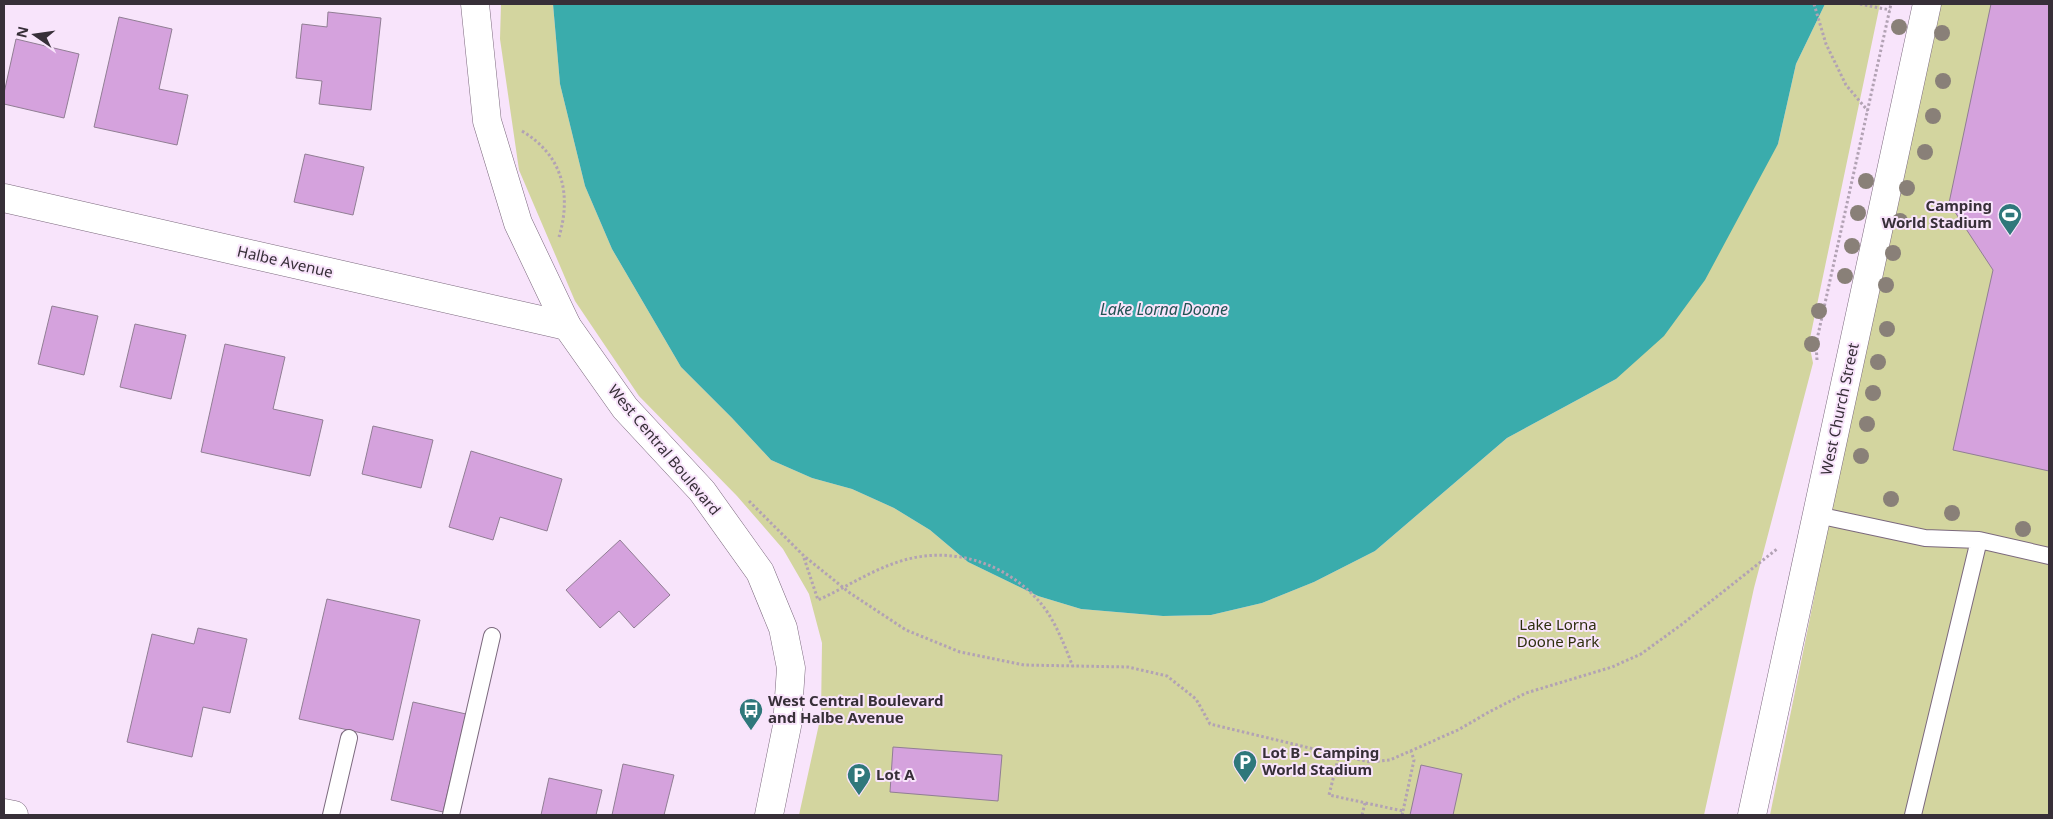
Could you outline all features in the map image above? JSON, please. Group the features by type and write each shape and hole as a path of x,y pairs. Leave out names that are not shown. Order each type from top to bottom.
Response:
{"street":[{"name":"West Central Boulevard","path":"475,4 487,121 518,223 567,326 624,408 702,491 760,572 783,628 792,668 787,726 769,815"},
{"name":"West Church Street","path":"1752,815 1928,4"},
{"name":"Halbe Avenue","path":"4,198 567,326"},
{"path":"4,813 14,815"}],"lane":[{"path":"1817,515 1926,538 1979,540 2049,556"},
{"path":"1912,815 1979,540"},
{"path":"452,815 492,636"},
{"path":"331,815 348,738"}],"path":[{"path":"1814,4 1826,44 1846,85 1869,112"},
{"path":"1860,4 1890,10"},
{"path":"1818,363 1816,344 1869,112 1891,4"},
{"path":"520,137 519,128 535,138 546,149 556,165 563,184 565,207 557,243 554,234"},
{"path":"747,500 804,556 844,589 906,630 960,652 1024,665 1128,667 1167,676 1196,699 1210,724 1370,762 1390,760 1411,751 1458,730 1526,693 1612,667 1641,654 1776,550 1778,540"},
{"path":"804,556 818,600 898,562 951,555 996,567 1016,580 1038,600 1056,628 1073,667"},
{"path":"1339,755 1329,795 1402,813 1414,760 1411,751"},
{"path":"1362,815 1365,803"}],"green space":[{"name":"Lake Lorna Doone Park","path":"501,4 553,4 560,84 585,186 612,249 681,367 771,460 812,478 852,489 894,508 930,530 968,562 1038,596 1081,609 1163,616 1211,615 1262,603 1314,582 1375,551 1507,438 1616,379 1778,144 1796,64 1825,4 1880,4 1809,343 1813,363 1754,588 1704,815 799,815 821,715 822,643 809,594 783,549 737,496 639,396 575,301 519,170 500,39"},
{"path":"1941,4 2049,4 2049,815 1770,815 1815,593 1831,502"}],"water":[{"name":"Lake Lorna Doone","path":"553,4 1825,4 1796,64 1778,144 1705,280 1664,336 1616,379 1507,438 1375,551 1314,582 1262,603 1211,615 1163,616 1081,609 1038,596 968,562 930,530 894,508 852,489 812,478 771,460 681,367 612,249 585,186 560,84"}],"building":[{"name":"Camping World Stadium","path":"1991,4 2049,4 2049,471 1953,450 1993,270 1949,203"},
{"path":"328,12 381,18 371,110 319,104 322,81 296,78 302,24 327,27"},
{"path":"119,17 172,29 159,89 188,95 177,145 94,127"},
{"path":"16,39 79,54 64,118 4,104 4,93"},
{"path":"305,154 364,167 353,215 294,202"},
{"path":"52,306 98,316 84,375 38,364"},
{"path":"135,324 186,335 171,399 120,387"},
{"path":"225,344 285,357 273,409 323,420 310,476 201,452"},
{"path":"373,426 433,440 421,488 362,474"},
{"path":"471,451 562,479 547,531 500,517 493,540 449,527"},
{"path":"620,540 670,595 634,628 619,611 600,628 566,590"},
{"path":"327,599 420,620 393,740 299,719"},
{"path":"198,628 247,639 230,713 203,707 192,757 127,742 152,634 194,644"},
{"path":"413,702 466,714 443,812 391,800"},
{"path":"893,747 1002,755 998,801 890,792"},
{"path":"623,764 674,775 664,815 612,815"},
{"path":"1421,765 1462,774 1453,815 1410,815"},
{"path":"549,778 602,790 596,815 541,815"}],"place":[{"name":"Camping World Stadium","path":"2010,236"},
{"name":"West Central Boulevard and Halbe Avenue","path":"751,731"},
{"name":"Lot B - Camping World Stadium","path":"1245,783"},
{"name":"Lot A","path":"859,796"}]}
